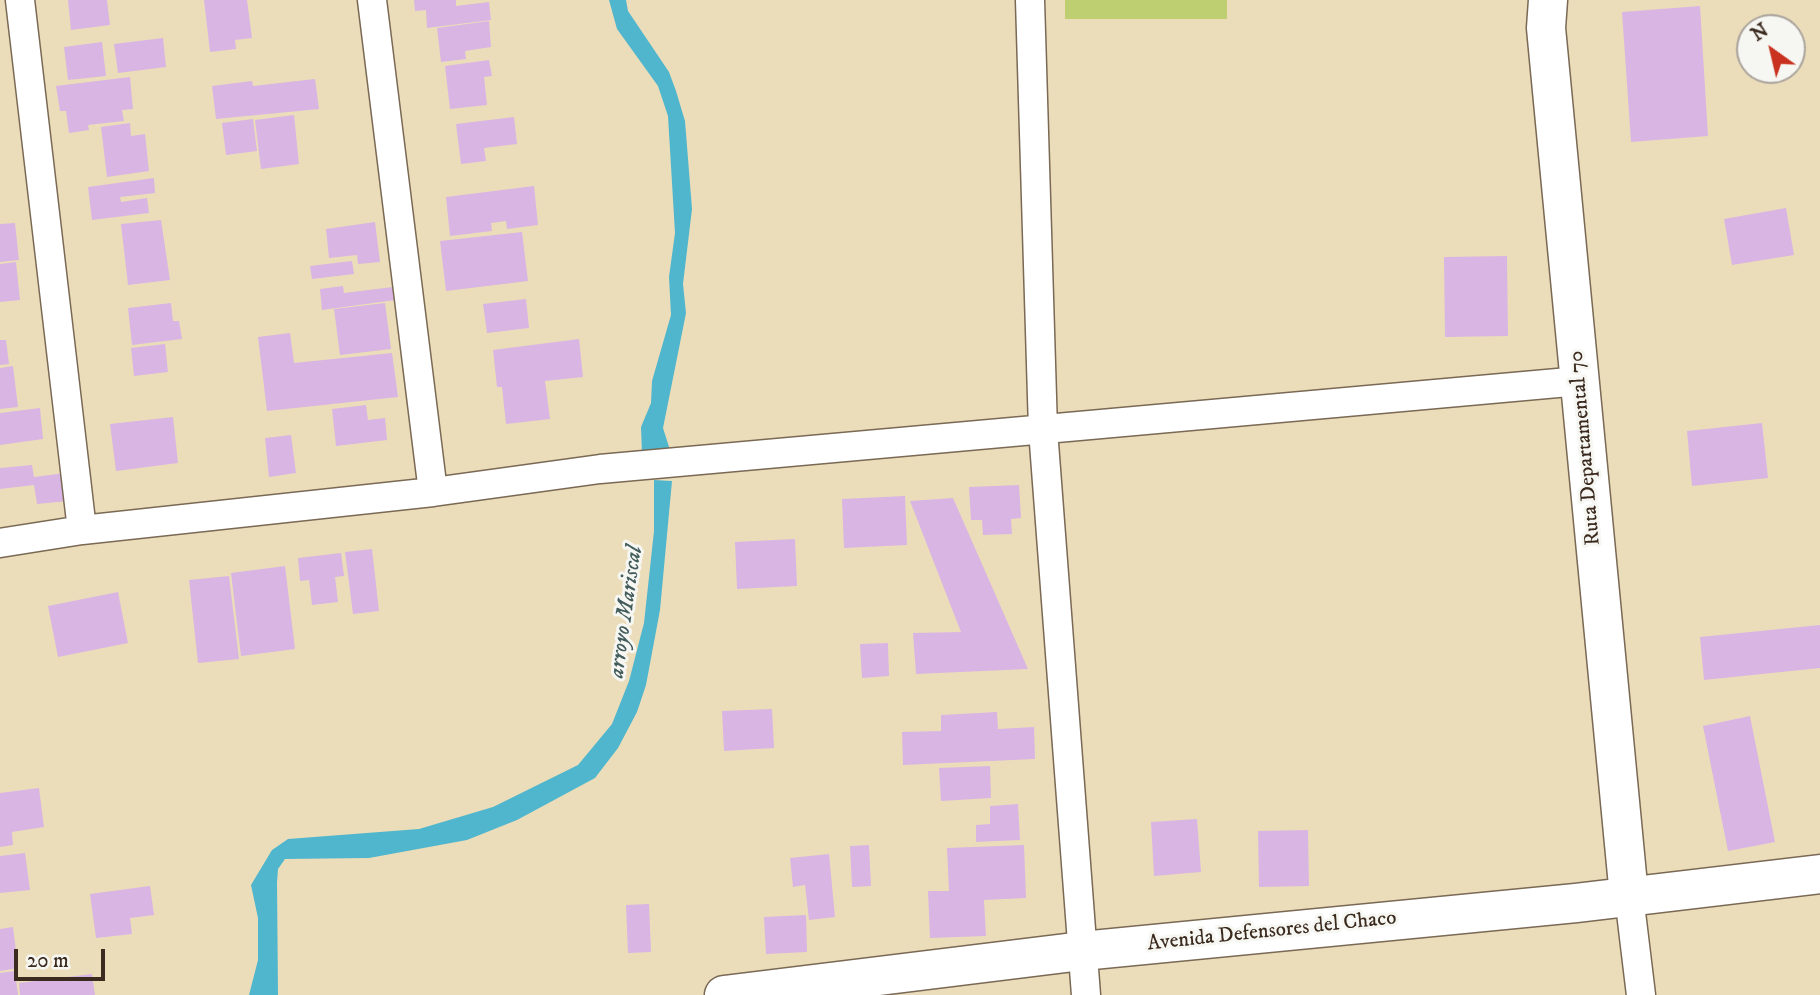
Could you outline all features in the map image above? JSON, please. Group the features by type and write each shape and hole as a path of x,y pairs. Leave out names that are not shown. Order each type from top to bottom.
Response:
{"main road":[{"name":"Ruta Departamental 70","path":"1548,0 1546,28 1629,896"},
{"name":"Avenida Defensores del Chaco","path":"724,995 1082,951 1820,874"}],"street":[{"path":"20,0 82,530"},
{"path":"372,0 433,492"},
{"path":"1030,0 1043,430 1086,995"},
{"path":"0,543 82,530 433,492 600,468 1580,381"},
{"path":"1629,896 1641,995"}],"green space":[{"path":"1065,0 1227,0 1227,19 1065,19"}],"water":[{"path":"609,0 626,0 628,11 669,72 685,121 692,209 683,284 686,313 663,428 670,450 642,454 641,427 651,403 652,381 671,315 669,277 675,233 668,116 658,86 617,29"},
{"path":"654,480 672,481 660,610 646,685 637,712 618,748 595,778 517,820 467,840 369,858 285,859 278,869 277,883 278,995 249,995 258,960 258,918 251,885 272,850 288,839 419,829 493,807 578,765 612,724 629,681 644,623 654,531"}],"building":[{"path":"68,0 107,0 110,25 71,30"},
{"path":"204,0 247,0 252,38 235,40 236,49 210,52"},
{"path":"414,0 456,0 456,6 489,2 491,20 427,28 426,10 415,11"},
{"path":"1700,6 1708,136 1631,142 1622,12"},
{"path":"489,21 491,47 465,51 466,59 441,62 437,28"},
{"path":"163,38 166,67 118,73 114,44"},
{"path":"102,42 106,76 68,80 64,47"},
{"path":"489,60 492,76 484,77 487,105 450,109 445,66"},
{"path":"130,77 133,109 122,110 124,121 88,125 89,130 69,133 66,111 60,111 56,86"},
{"path":"315,79 319,109 216,119 212,86 252,81 253,86"},
{"path":"294,115 299,164 261,169 255,120"},
{"path":"514,117 517,144 484,148 486,161 461,164 456,124"},
{"path":"253,119 257,151 226,155 222,123"},
{"path":"130,123 131,136 145,134 149,171 107,177 101,127"},
{"path":"154,178 155,193 120,197 121,202 147,198 149,213 92,220 88,187"},
{"path":"534,186 538,225 507,229 506,221 491,223 492,231 450,236 446,197"},
{"path":"1786,208 1794,255 1732,265 1724,219"},
{"path":"161,220 170,280 128,285 121,224"},
{"path":"375,222 380,262 358,264 357,255 329,258 326,229"},
{"path":"15,223 19,260 0,262 0,224"},
{"path":"522,232 528,281 446,291 440,241"},
{"path":"1507,256 1508,336 1445,337 1444,257"},
{"path":"352,261 354,274 312,279 310,266"},
{"path":"16,262 20,300 0,302 0,264"},
{"path":"343,286 344,293 393,287 395,300 322,310 320,289"},
{"path":"526,299 529,328 487,333 483,304"},
{"path":"171,303 173,321 179,321 182,339 132,345 128,308"},
{"path":"385,303 391,349 340,355 334,309"},
{"path":"290,333 294,363 392,353 398,397 267,411 258,337"},
{"path":"579,339 583,377 545,381 550,419 506,424 502,387 497,387 493,350"},
{"path":"0,340 6,340 9,364 0,365"},
{"path":"165,344 168,372 134,376 131,348"},
{"path":"13,366 18,407 0,409 0,368"},
{"path":"366,405 368,420 385,418 387,440 336,446 332,409"},
{"path":"40,408 43,439 0,445 0,413"},
{"path":"173,417 178,463 116,471 110,424"},
{"path":"1762,423 1768,478 1692,486 1687,431"},
{"path":"291,435 296,473 269,477 265,438"},
{"path":"32,465 34,477 65,473 68,501 37,504 34,485 0,489 0,468"},
{"path":"1019,485 1021,518 1011,519 1012,534 983,535 982,520 971,520 969,487"},
{"path":"905,496 907,545 844,548 842,499"},
{"path":"953,498 1028,669 916,674 913,633 961,632 910,501"},
{"path":"795,539 797,586 737,589 735,542"},
{"path":"372,549 379,611 353,614 345,552"},
{"path":"341,553 344,576 335,577 338,602 312,605 309,580 300,581 298,558"},
{"path":"285,566 295,649 241,656 231,573"},
{"path":"229,576 239,659 198,663 189,580"},
{"path":"118,592 128,643 58,657 48,606"},
{"path":"1820,625 1820,668 1704,680 1700,637"},
{"path":"888,643 889,676 862,678 860,644"},
{"path":"772,709 774,748 724,751 722,711"},
{"path":"997,712 998,729 1034,727 1035,759 903,765 902,732 941,731 941,715"},
{"path":"1750,716 1775,842 1728,851 1703,726"},
{"path":"990,766 991,798 941,801 939,768"},
{"path":"39,788 44,827 12,832 13,845 0,847 0,793"},
{"path":"1018,804 1020,840 976,842 976,825 990,824 990,806"},
{"path":"1197,819 1201,872 1154,876 1151,822"},
{"path":"1308,830 1309,886 1259,887 1258,831"},
{"path":"869,845 871,886 852,887 850,846"},
{"path":"1024,845 1026,898 984,900 986,936 930,938 928,891 949,891 947,848"},
{"path":"25,853 30,890 0,893 0,856"},
{"path":"829,854 835,917 809,920 805,885 793,887 790,858"},
{"path":"150,886 154,915 130,918 132,934 96,938 90,894"},
{"path":"649,904 651,952 628,953 626,905"},
{"path":"806,915 807,952 766,954 764,917"},
{"path":"13,927 18,968 0,971 0,929"},
{"path":"15,971 18,995 0,995 0,973"},
{"path":"92,974 95,995 20,995 19,983"}],"water label":[{"name":"arroyo Mariscal","path":"627,612"}]}
